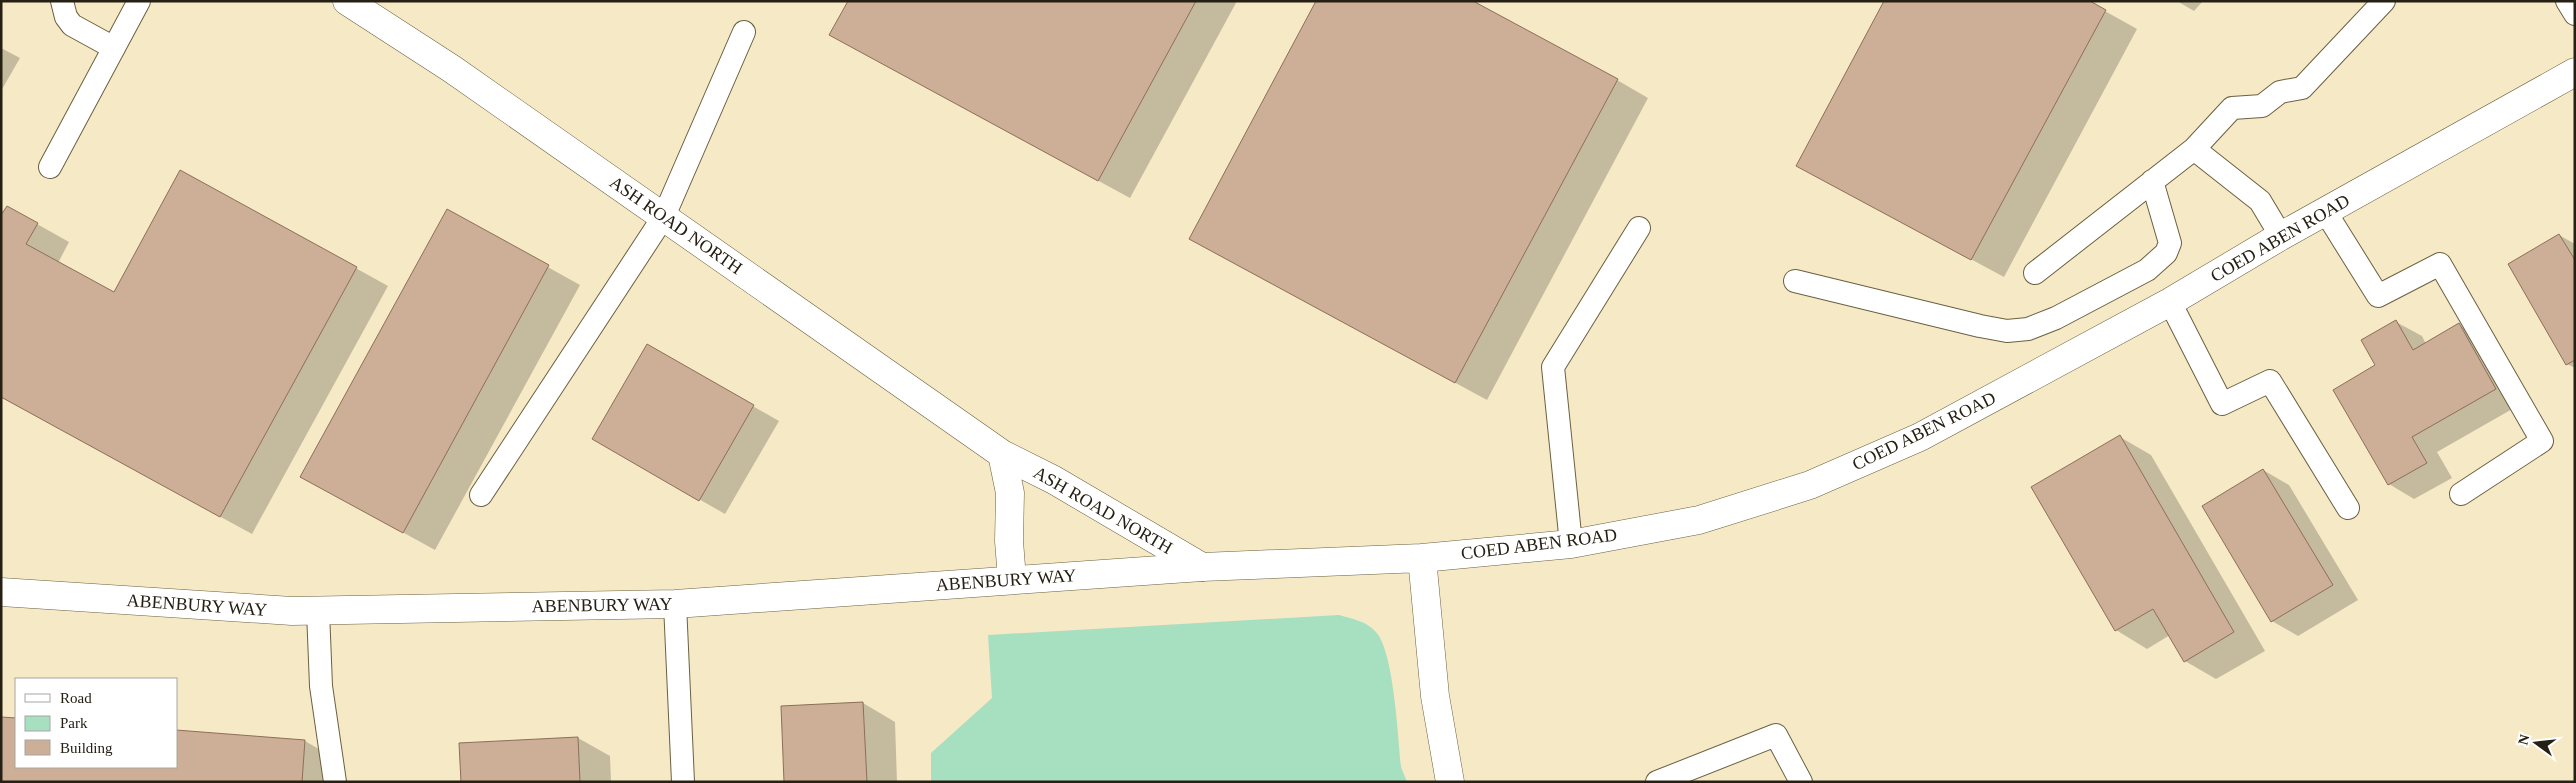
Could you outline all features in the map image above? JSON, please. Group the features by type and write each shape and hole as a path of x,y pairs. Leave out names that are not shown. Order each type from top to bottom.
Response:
{"street":[{"name":"ASH ROAD NORTH","path":"347,1 452,69 1002,454 1054,480 1202,567"},
{"name":"COED ABEN ROAD","path":"1202,567 1422,558 1571,544 1699,520 1810,485 1920,437 2170,302 2325,211 2575,72"},
{"name":"ASH ROAD NORTH","path":"1002,454 1010,492 1009,541 1012,579"},
{"path":"1422,558 1435,696 1450,782"},
{"name":"ABENBURY WAY","path":"1,592 292,611 674,604 1202,567"}],"lane":[{"path":"62,1 66,17 72,25 114,48"},
{"path":"50,167 139,1"},
{"path":"2035,273 2194,148 2232,108 2262,106 2280,92 2302,88 2384,1"},
{"path":"2567,1 2575,14"},
{"path":"481,495 664,216 744,32"},
{"path":"2194,148 2260,201 2281,236"},
{"path":"1795,281 1980,326 2007,330 2028,329 2056,318 2147,270 2166,253 2170,243 2152,181"},
{"path":"2325,211 2378,296 2440,264 2542,441 2461,494"},
{"path":"1571,544 1552,367 1639,228"},
{"path":"2170,302 2222,404 2270,381 2348,508"},
{"path":"674,604 683,782"},
{"path":"318,611 321,686 335,782"},
{"path":"1657,782 1776,735 1801,782"}],"green space":[{"path":"1339,615 1368,625 1376,632 1382,642 1391,676 1401,767 1407,782 931,782 931,753 992,698 988,635"}],"building":[{"path":"848,1 1196,1 1098,181 829,35"},
{"path":"1316,1 1473,1 1618,79 1455,383 1189,239"},
{"path":"1884,1 2090,1 2106,10 1971,260 1796,166"},
{"path":"180,170 357,267 220,517 1,397 1,215 7,206 38,223 26,244 114,292"},
{"path":"447,209 549,265 403,533 300,477"},
{"path":"2559,234 2575,260 2575,360 2566,365 2508,264"},
{"path":"2396,320 2413,350 2459,323 2496,389 2412,437 2427,463 2388,485 2333,390 2375,365 2361,340"},
{"path":"647,344 754,405 699,501 592,439"},
{"path":"2120,435 2234,632 2184,662 2153,609 2115,631 2031,487"},
{"path":"2263,469 2333,585 2271,622 2202,506"},
{"path":"863,702 867,782 784,782 781,706"},
{"path":"1,717 15,718 15,768 178,768 178,730 305,740 302,782 1,782"},
{"path":"578,737 580,782 461,782 459,743"}]}
